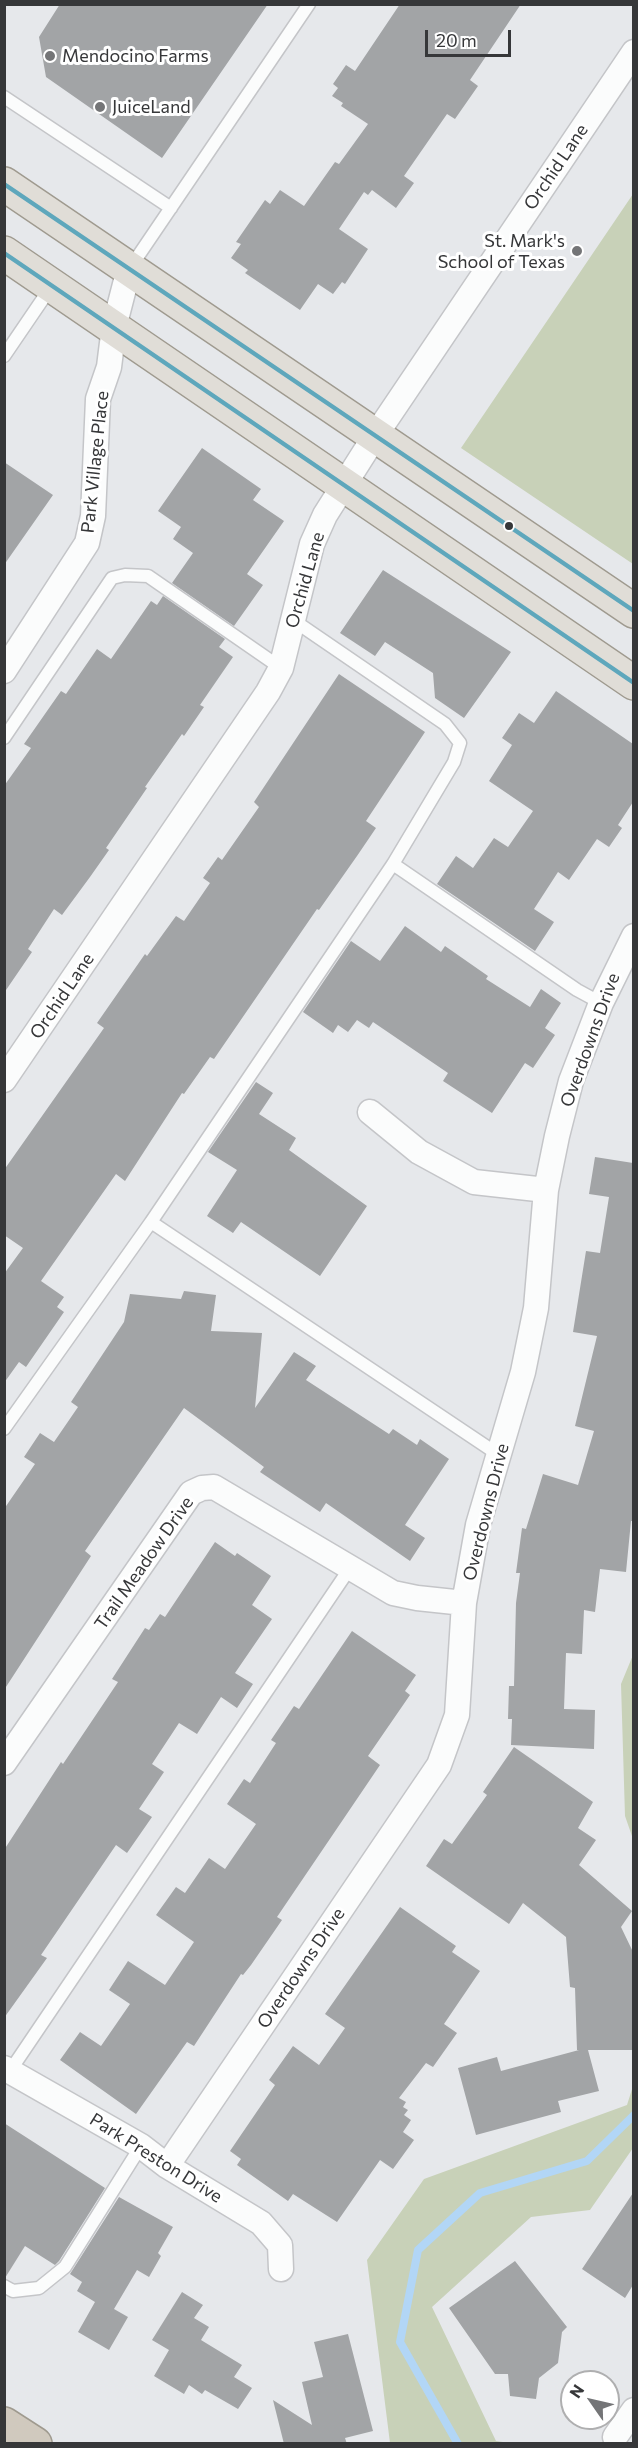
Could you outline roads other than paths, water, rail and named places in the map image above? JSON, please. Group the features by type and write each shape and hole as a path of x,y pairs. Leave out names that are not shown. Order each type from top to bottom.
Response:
{"highway":[{"path":"4,2424 35,2444"}],"main road":[{"path":"4,184 633,611"},
{"path":"4,253 633,683"}],"street":[{"name":"Orchid Lane","path":"4,1080 268,693 281,668 312,544 325,516 375,436 633,52"},
{"name":"Park Village Place","path":"4,671 87,543 93,516 98,399 109,367 114,327 129,269"},
{"name":"Overdowns Drive","path":"167,2166 439,1765 457,1715 464,1603 478,1526 524,1372 536,1308 546,1190 571,1081 601,1003 633,936"},
{"path":"370,1112 419,1152 474,1182 546,1190"},
{"name":"Trail Meadow Drive","path":"4,1763 191,1493 201,1488 214,1487 393,1593 464,1603"},
{"name":"Park Preston Drive","path":"7,2069 141,2146 167,2166 261,2223 280,2245 281,2269"},
{"path":"615,2437 633,2410"}],"lane":[{"path":"129,269 309,4"},
{"path":"4,97 171,208"},
{"path":"4,356 52,286"},
{"path":"4,738 112,578 125,575 148,576 281,668"},
{"path":"4,1429 151,1222 393,864 454,762 460,743 445,724 293,620"},
{"path":"393,864 577,990 601,1003"},
{"path":"151,1222 499,1455"},
{"path":"7,2069 350,1568"},
{"path":"4,2286 13,2291 39,2288 65,2267 141,2146"}],"waterway":[{"path":"458,2444 400,2342 418,2250 480,2193 587,2161 634,2115"}],"place":[{"name":"Mendocino Farms","path":"50,56"},
{"name":"JuiceLand","path":"100,107"},
{"name":"St. Mark's School of Texas","path":"577,251"}]}
